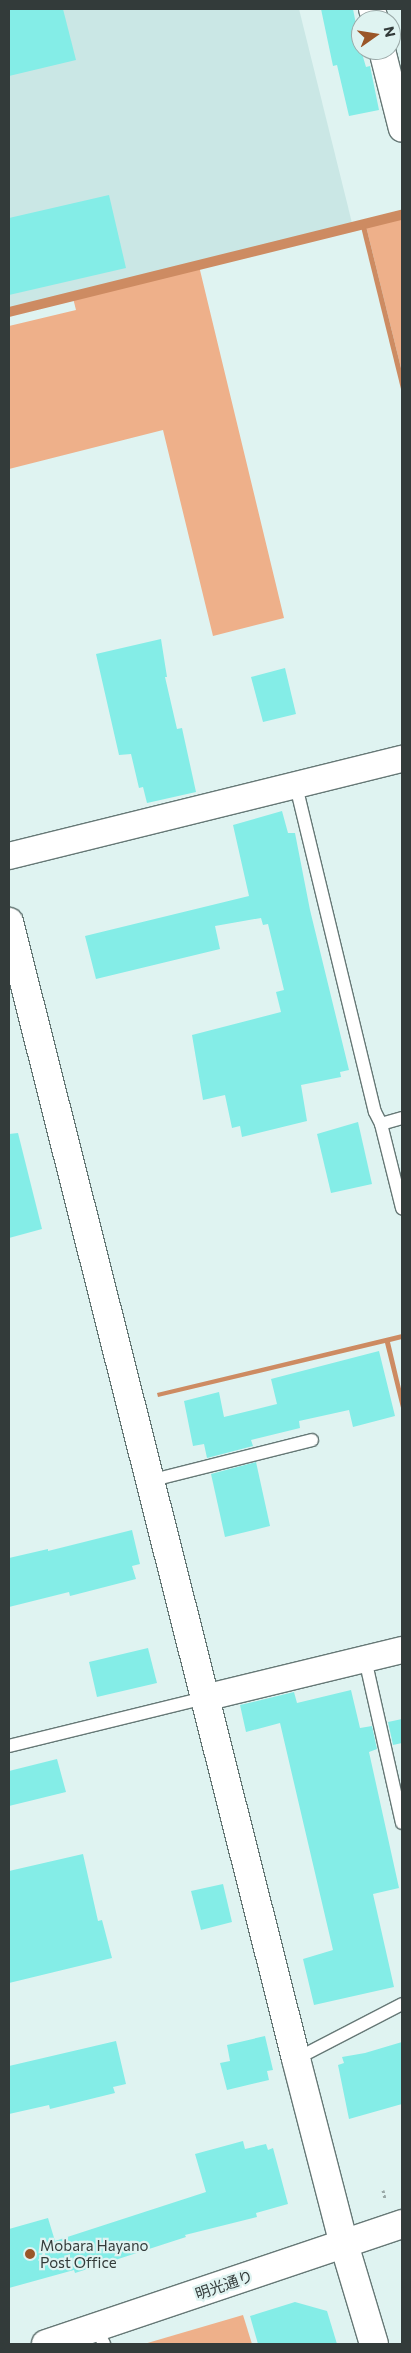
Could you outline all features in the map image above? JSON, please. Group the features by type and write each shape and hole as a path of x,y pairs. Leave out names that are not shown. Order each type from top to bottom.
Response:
{"street":[{"path":"384,60 402,130"},
{"path":"9,856 402,760"},
{"path":"9,922 296,2059 344,2244 374,2344"},
{"path":"204,1698 402,1650"},
{"name":"明光通り","path":"46,2344 100,2336 402,2224"}],"lane":[{"path":"296,786 375,1112 381,1124 402,1208"},
{"path":"381,1124 402,1118"},
{"path":"149,1481 312,1440"},
{"path":"365,1659 402,1823"},
{"path":"9,1746 204,1698"},
{"path":"296,2059 402,2004"}],"shaded area":[{"path":"9,9 299,9 352,223 9,309"},
{"path":"402,217 402,372 366,226"},
{"path":"366,226 402,372 402,393 361,227"},
{"path":"199,266 284,618 213,636 163,430 9,469 9,326 76,310 73,298"},
{"path":"402,1334 402,1339 390,1342 402,1393 402,1412 385,1343 158,1397 157,1393"},
{"path":"243,2315 252,2344 144,2344"}],"building":[{"path":"9,9 63,9 76,60 9,76"},
{"path":"321,9 353,9 351,10 351,60 364,60 366,67 370,66 379,110 349,116 337,65 333,66"},
{"path":"109,195 126,268 9,295 9,218"},
{"path":"161,639 167,677 165,677 177,729 182,728 196,792 147,803 143,787 139,788 131,754 119,755 96,654"},
{"path":"285,668 296,714 263,722 251,677"},
{"path":"282,811 288,833 295,833 310,910 349,1070 340,1072 341,1077 301,1085 307,1121 242,1137 240,1126 232,1128 225,1095 203,1100 192,1035 281,1012 276,992 284,990 268,924 263,925 261,918 215,926 220,949 96,979 85,936 249,896 233,825"},
{"path":"358,1122 372,1184 331,1193 317,1134"},
{"path":"18,1133 42,1229 9,1238 9,1134"},
{"path":"379,1351 395,1416 353,1427 349,1410 299,1421 300,1428 251,1440 253,1446 207,1458 204,1444 193,1446 184,1401 219,1392 224,1417 277,1404 271,1379"},
{"path":"256,1462 270,1526 225,1537 211,1474"},
{"path":"132,1530 140,1564 132,1566 136,1579 70,1596 69,1592 9,1607 9,1558 48,1549 48,1551"},
{"path":"148,1648 157,1683 97,1697 89,1662"},
{"path":"351,1690 360,1728 372,1726 377,1749 369,1752 399,1888 373,1894 394,1987 314,2005 303,1959 333,1950 280,1723 246,1732 240,1705 294,1692 297,1703"},
{"path":"402,1719 402,1743 393,1745 388,1722"},
{"path":"57,1759 66,1792 9,1806 9,1771"},
{"path":"83,1854 98,1921 102,1920 112,1958 9,1983 9,1871"},
{"path":"223,1884 232,1922 201,1930 191,1891"},
{"path":"265,2036 273,2070 267,2071 269,2080 227,2090 220,2063 230,2061 227,2045"},
{"path":"116,2041 126,2084 113,2087 115,2093 50,2109 49,2105 9,2114 9,2066"},
{"path":"402,2042 402,2104 349,2119 338,2065 344,2063 342,2057 365,2053"},
{"path":"243,2141 245,2149 266,2144 268,2150 273,2148 288,2204 256,2213 257,2217 185,2235 186,2237 75,2273 74,2270 9,2288 9,2229 48,2218 55,2241 206,2192 195,2154"},
{"path":"295,2302 327,2311 337,2344 258,2344 250,2316"}],"waterway":[{"path":"9,312 402,215"}],"place":[{"name":"Mobara Hayano Post Office","path":"30,2254"}]}
